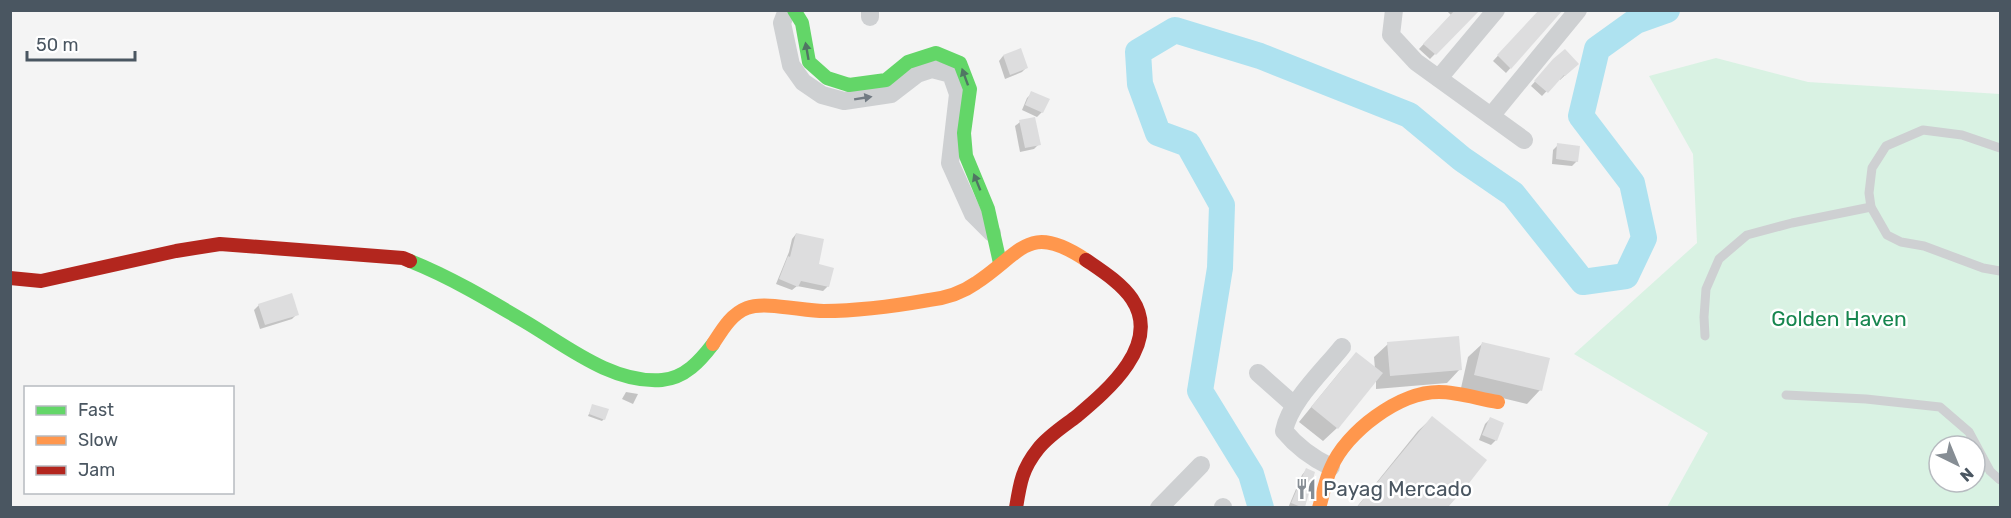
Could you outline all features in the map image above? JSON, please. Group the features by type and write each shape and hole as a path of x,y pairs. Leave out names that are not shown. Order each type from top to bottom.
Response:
{"main road":[{"path":"794,10 802,23 809,62 827,78 849,85 886,80 908,62 936,53 960,63 970,89 958,159"},
{"path":"992,233 1000,262"},
{"path":"10,278 41,281 176,251 220,244 403,258 450,279 585,357 633,377 666,380 681,375 692,367 704,356 734,315 747,308 763,305 786,310 813,311 921,302 946,297 982,280 1000,262 1022,248 1034,243 1055,243 1120,285 1133,299 1141,327 1139,342 1134,354 1116,379 1039,447 1029,459 1022,473 1016,507"},
{"path":"1319,507 1331,467 1349,440 1374,416 1405,399 1438,392 1498,402"}],"street":[{"path":"787,10 783,23 791,65 803,82 822,95 844,101 879,96 891,94 917,75 932,69 951,74 958,94 958,159 973,214 992,233"},
{"path":"1394,10 1391,35 1416,62 1524,140"},
{"path":"1439,78 1496,10"},
{"path":"1491,116 1578,10"},
{"path":"1331,467 1312,458 1284,431 1294,405 1342,347"},
{"path":"1258,373 1294,405"},
{"path":"1159,507 1201,465"}],"lane":[{"path":"2001,148 1962,135 1923,129 1886,146 1872,168 1869,193 1871,207 1887,235 1901,243 1924,246 1983,268 2001,271"},
{"path":"1704,336 1706,289 1719,259 1747,235 1871,207"},
{"path":"1786,395 1866,399 1940,407 1969,432 1990,471 2001,480"}],"green space":[{"name":"Golden Haven","path":"1716,58 1808,82 2000,94 2000,507 1667,507 1708,433 1574,354 1697,243 1693,154 1649,76"}],"building":[{"path":"1455,10 1480,10 1436,55 1423,44"},
{"path":"1539,10 1563,10 1511,69 1497,55"},
{"path":"1021,48 1028,68 1010,75 1003,55"},
{"path":"1565,49 1579,64 1564,75 1548,93 1534,81"},
{"path":"1031,91 1050,99 1043,113 1025,105"},
{"path":"1035,117 1041,145 1025,148 1019,120"},
{"path":"1557,143 1580,146 1578,162 1556,159"},
{"path":"796,233 824,239 819,264 834,268 829,287 801,281 798,287 779,279 788,256 790,257"},
{"path":"292,293 299,315 265,325 258,304"},
{"path":"1459,336 1462,370 1390,376 1387,342"},
{"path":"1482,342 1550,358 1542,391 1474,375"},
{"path":"1356,352 1383,373 1338,429 1311,407"},
{"path":"592,404 609,409 605,420 589,414"},
{"path":"1432,416 1487,460 1466,487 1448,507 1357,507"},
{"path":"1490,417 1504,423 1497,441 1482,435"},
{"name":"Payag Mercado","path":"1306,468 1315,472 1305,507 1301,507 1291,503"}],"waterway":[{"path":"1261,508 1251,474 1200,391 1220,268 1222,205 1188,144 1158,133 1140,84 1138,52 1175,30 1260,56 1409,115 1462,159 1513,194 1583,282 1626,276 1644,238 1632,183 1581,116 1597,49 1636,21 1667,10"}],"traffic: fast":[{"path":"794,10 802,23 809,62 827,78 849,85 886,80 908,62 936,53 960,63 970,89 964,133 966,156 988,209 1000,263"},
{"path":"410,261 482,297 590,361 625,376 643,380 670,379 685,372 713,344"}],"traffic: slow":[{"path":"713,344 732,318 741,311 755,306 815,311 850,310 948,296 971,287 1016,252 1038,242 1051,243 1086,260"},
{"path":"1319,508 1329,473 1338,454 1361,428 1391,407 1407,399 1439,392 1498,402"}],"traffic: jam":[{"path":"10,278 41,281 176,251 220,244 403,258 410,261"},
{"path":"1016,508 1028,463 1038,449 1051,435 1103,393 1127,365 1136,349 1140,333 1140,316 1132,299 1117,283 1086,260"}],"place":[{"name":"Payag Mercado","path":"1306,489"}]}
